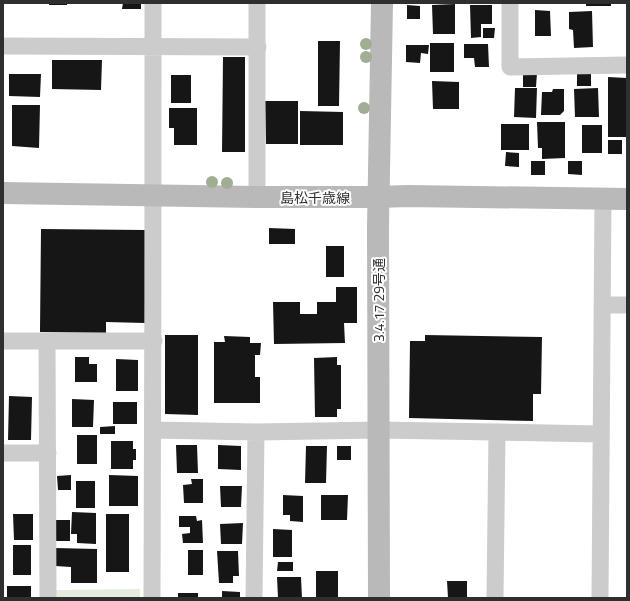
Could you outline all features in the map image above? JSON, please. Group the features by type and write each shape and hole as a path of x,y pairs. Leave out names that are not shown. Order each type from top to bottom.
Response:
{"main road":[{"name":"3.4.17 29号通","path":"379,598 378,197 382,3"},
{"name":"島松千歳線","path":"3,193 257,197 408,196 627,199"}],"street":[{"path":"152,598 154,340 152,195 153,3"},
{"path":"257,3 257,197"},
{"path":"510,3 510,67 627,65"},
{"path":"3,46 258,47"},
{"path":"600,598 600,434 603,198"},
{"path":"602,306 627,306"},
{"path":"3,341 154,340"},
{"path":"47,341 48,598"},
{"path":"153,430 256,432 379,430 600,434"},
{"path":"254,598 256,432"},
{"path":"495,598 497,432"},
{"path":"3,453 48,453"}],"green space":[{"path":"140,589 140,598 56,598 56,590"}],"building":[{"path":"49,3 67,3 67,5 49,5"},
{"path":"123,3 141,3 141,9 122,9"},
{"path":"586,3 611,3 611,6 586,6"},
{"path":"455,4 455,34 433,34 432,5"},
{"path":"407,5 420,6 420,19 407,19"},
{"path":"470,5 492,5 492,24 481,24 481,37 471,38"},
{"path":"535,10 550,11 551,36 535,36"},
{"path":"592,11 593,47 574,48 573,30 569,29 569,12"},
{"path":"483,28 495,28 494,38 483,38"},
{"path":"318,41 340,41 339,106 318,106"},
{"path":"430,43 454,43 454,72 430,72"},
{"path":"464,44 488,44 489,67 475,67 474,58 464,58"},
{"path":"406,45 429,45 428,54 421,53 420,63 406,62"},
{"path":"223,57 245,57 245,152 222,152"},
{"path":"52,60 102,60 101,90 52,89"},
{"path":"577,72 591,72 591,86 577,86"},
{"path":"523,73 537,73 536,87 523,87"},
{"path":"9,74 41,74 40,97 9,96"},
{"path":"171,75 191,75 191,103 171,103"},
{"path":"608,77 627,78 627,137 608,137"},
{"path":"432,81 459,82 459,109 433,109"},
{"path":"515,88 537,88 536,118 514,117"},
{"path":"598,88 599,117 575,117 574,89"},
{"path":"553,89 564,89 564,111 560,115 541,115 542,92 552,92"},
{"path":"265,101 298,101 298,144 266,144"},
{"path":"12,105 40,105 39,148 12,146"},
{"path":"169,108 197,108 197,145 174,145 174,128 169,128"},
{"path":"300,111 343,112 343,145 300,145"},
{"path":"537,122 565,122 565,158 542,159 542,148 538,148"},
{"path":"501,124 529,124 529,150 501,150"},
{"path":"582,125 602,125 602,153 582,153"},
{"path":"608,140 622,140 622,154 608,154"},
{"path":"506,152 519,153 519,167 505,166"},
{"path":"531,161 545,161 545,175 531,175"},
{"path":"568,161 582,161 582,175 568,174"},
{"path":"269,228 295,229 295,244 269,244"},
{"path":"41,229 145,230 145,323 106,322 106,333 40,332"},
{"path":"326,246 344,246 344,277 326,277"},
{"path":"336,287 357,287 357,323 344,323 345,343 274,344 273,302 300,302 300,314 317,314 317,302 336,302"},
{"path":"165,335 198,335 198,415 165,414"},
{"path":"425,335 542,337 541,394 533,394 533,421 409,418 410,341 425,341"},
{"path":"224,336 250,337 250,343 261,343 260,355 255,355 255,377 260,377 260,403 214,403 214,342 225,342"},
{"path":"75,357 89,357 89,364 97,364 97,382 75,382"},
{"path":"337,357 337,365 341,365 341,409 337,409 337,417 315,417 314,358"},
{"path":"116,359 138,360 138,391 116,391"},
{"path":"9,396 32,397 31,440 8,440"},
{"path":"72,399 94,400 93,427 72,427"},
{"path":"113,402 137,402 137,424 113,424"},
{"path":"115,426 115,434 100,434 100,427"},
{"path":"77,435 97,435 97,464 77,464"},
{"path":"111,441 133,441 133,449 136,449 136,460 133,460 133,469 111,469"},
{"path":"176,445 197,445 198,473 177,473"},
{"path":"218,445 241,446 241,470 218,469"},
{"path":"306,446 327,446 326,483 305,483"},
{"path":"337,446 351,446 351,460 337,460"},
{"path":"71,475 71,490 58,490 57,476"},
{"path":"109,475 138,476 138,506 109,506"},
{"path":"191,479 203,479 203,503 184,503 183,485 192,484"},
{"path":"76,481 95,481 95,508 76,508"},
{"path":"220,486 242,486 241,507 221,507"},
{"path":"283,495 303,496 303,522 290,521 290,515 283,515"},
{"path":"321,495 348,495 347,520 321,520"},
{"path":"72,512 96,513 96,544 77,543 77,534 71,534"},
{"path":"13,514 33,514 33,540 14,540"},
{"path":"106,514 129,514 129,572 106,572"},
{"path":"179,516 196,516 197,521 202,520 203,543 183,543 182,534 190,533 190,527 179,527"},
{"path":"56,520 70,520 70,541 56,541"},
{"path":"243,523 242,544 221,544 220,524"},
{"path":"273,529 292,530 292,557 273,557"},
{"path":"13,545 31,545 31,575 13,575"},
{"path":"55,548 97,549 97,583 71,583 71,567 55,566"},
{"path":"188,550 203,550 203,575 188,575"},
{"path":"217,551 238,551 239,576 233,576 233,583 219,583"},
{"path":"278,562 293,562 293,571 277,571"},
{"path":"316,571 338,571 338,598 316,598"},
{"path":"277,577 301,577 302,598 278,598"},
{"path":"447,581 467,581 467,598 448,598"},
{"path":"7,586 31,586 31,598 7,598"},
{"path":"222,591 240,592 240,598 222,598"},
{"path":"178,593 198,593 198,598 178,598"}]}
